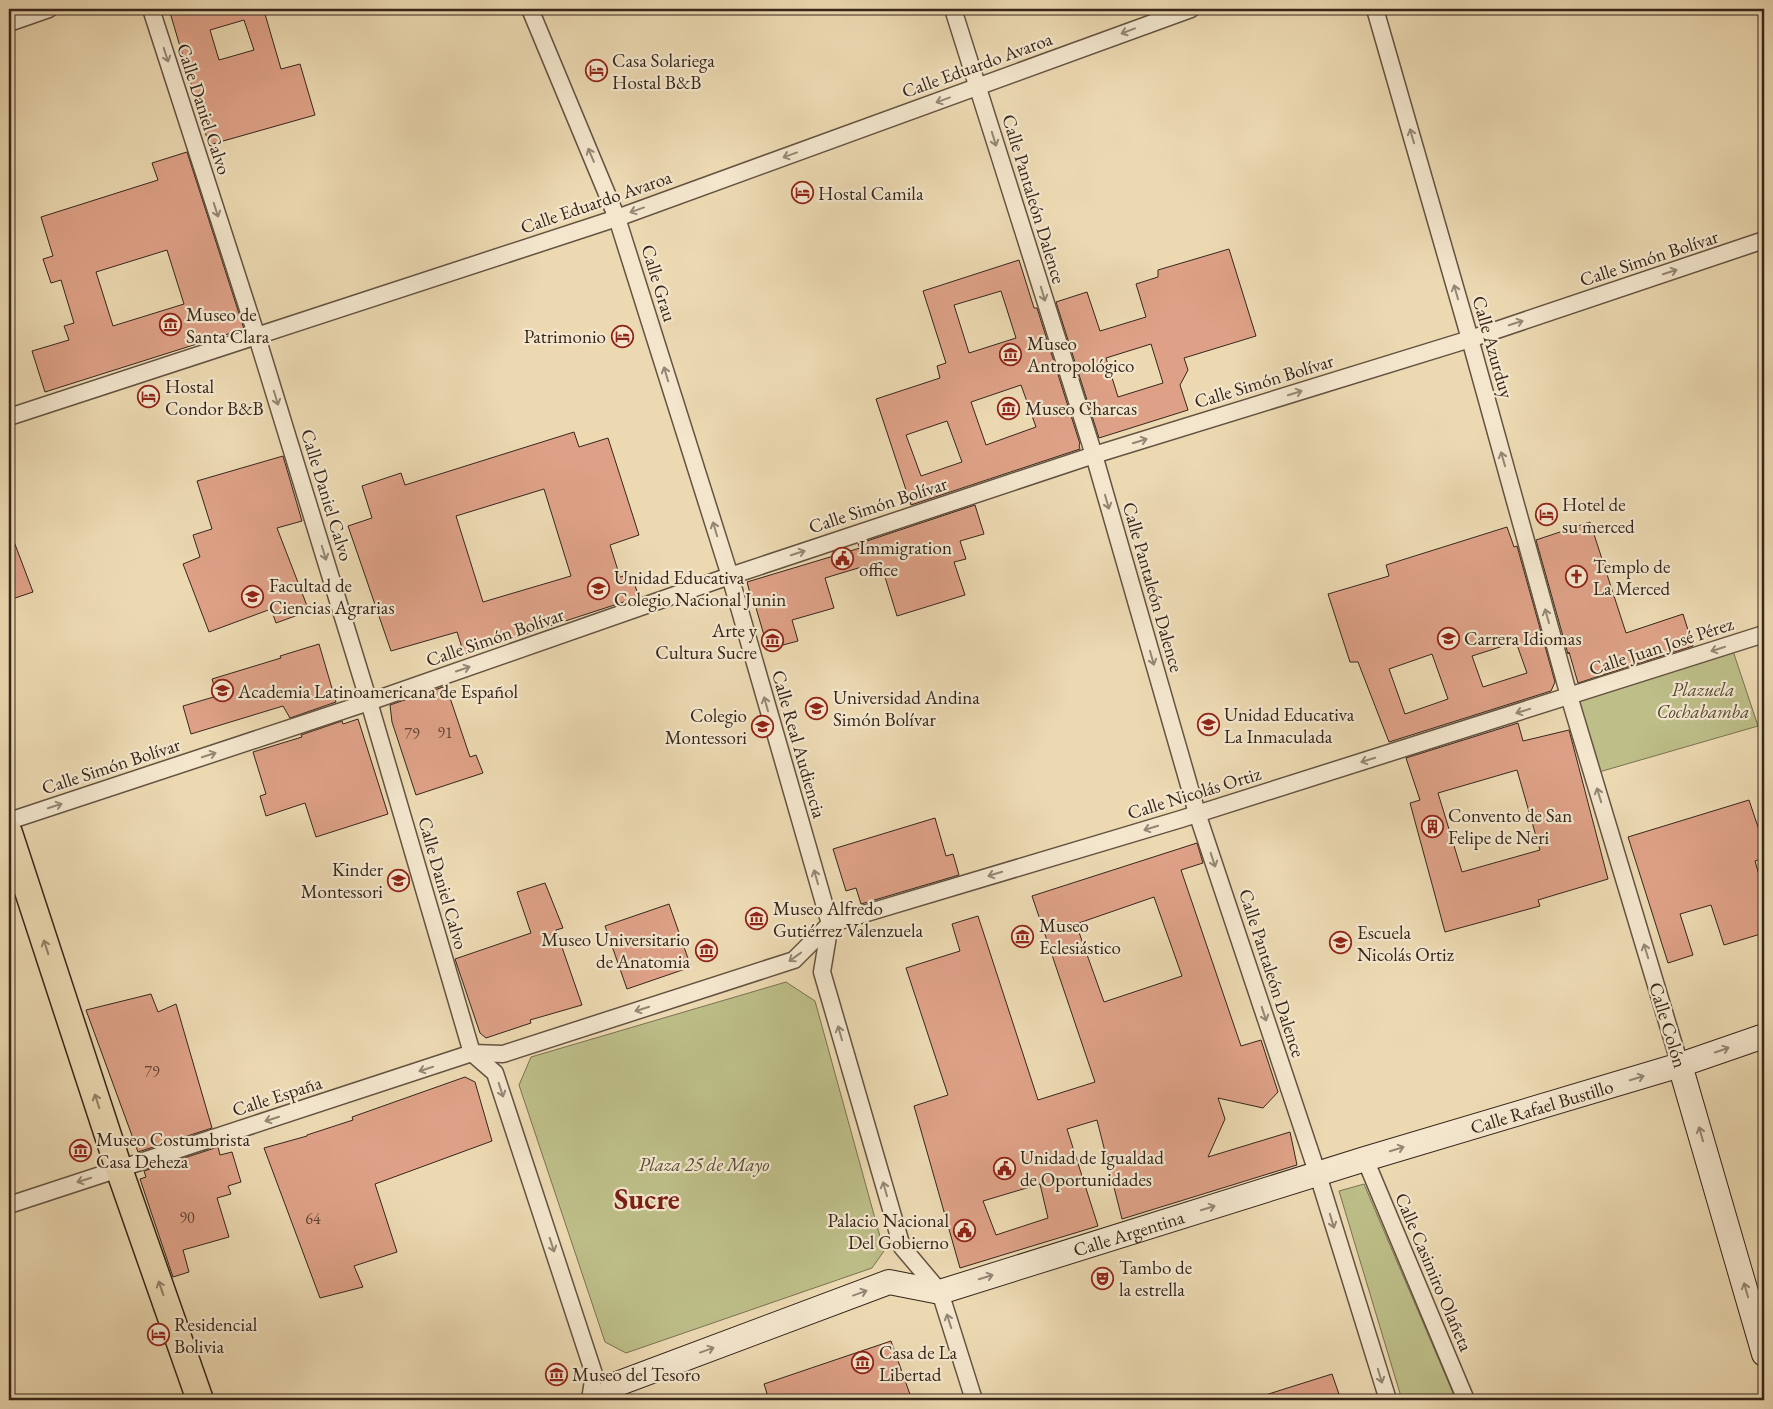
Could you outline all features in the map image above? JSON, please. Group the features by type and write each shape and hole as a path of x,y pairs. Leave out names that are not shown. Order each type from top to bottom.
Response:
{"main road":[{"path":"9,833 119,1169 200,1400"},
{"name":"Calle Rafael Bustillo","path":"1318,1174 1680,1065 1764,1036"},
{"name":"Calle Colón","path":"1680,1065 1764,1354"},
{"name":"Calle Argentina","path":"940,1292 1318,1174"},
{"path":"602,1400 617,1384 889,1282 940,1292"}],"street":[{"path":"9,23 49,9"},
{"name":"Calle Daniel Calvo","path":"151,9 257,337 369,702 472,1053"},
{"name":"Calle Grau","path":"530,9 617,218 730,576"},
{"name":"Calle Pantaleón Dalence","path":"953,9 1094,455 1197,813 1318,1174"},
{"name":"Calle Eduardo Avaroa","path":"9,417 617,218 978,87 1165,13 1191,9"},
{"name":"Calle Azurduy","path":"1375,9 1470,339 1569,696"},
{"name":"Calle Simón Bolívar","path":"9,821 369,702 730,576 1094,455 1470,339 1764,240"},
{"name":"Calle Real Audiencia","path":"730,576 830,924"},
{"name":"Calle Juan José Pérez","path":"1569,696 1764,634"},
{"name":"Calle Nicolás Ortiz","path":"830,924 1197,813 1569,696"},
{"name":"Calle Colón","path":"1569,696 1680,1065"},
{"path":"472,1053 503,1054 794,960 830,924"},
{"path":"830,924 822,972 902,1247 940,1292 974,1400"},
{"path":"472,1053 496,1073 594,1374 590,1400"},
{"name":"Calle España","path":"9,1205 472,1053"},
{"name":"Calle Casimiro Olañeta","path":"1364,1159 1466,1400"},
{"path":"1318,1174 1388,1400"}],"green space":[{"name":"Plazuela Cochabamba","path":"1732,648 1758,726 1599,772 1578,706 1580,700"},
{"name":"Plaza 25 de Mayo","path":"786,982 815,1001 884,1251 872,1268 626,1353 605,1342 519,1085 531,1057"},
{"path":"1364,1184 1456,1400 1402,1400 1339,1191"}],"building":[{"path":"169,9 266,9 267,13 265,14 281,69 300,64 315,115 209,145","holes":["244,20 254,50 219,60 210,30"]},
{"path":"187,152 244,329 45,392 32,351 69,340 64,326 74,323 61,280 51,283 43,259 53,256 41,217 158,180 152,163","holes":["167,250 184,304 113,326 96,272"]},
{"path":"1229,249 1256,336 1184,358 1188,370 1180,385 1188,410 1099,438 1056,302 1087,292 1100,331 1146,317 1136,284 1158,277 1158,270","holes":["1151,344 1163,383 1118,397 1106,358"]},
{"path":"1019,260 1034,308 1037,308 1080,449 911,505 876,399 940,378 937,366 946,363 923,291","holes":["1001,291 1016,338 969,353 954,305","1021,385 1036,427 986,445 971,402","947,421 962,462 921,476 906,435"]},
{"path":"574,432 579,447 608,438 639,535 610,545 620,577 631,574 639,597 464,654 457,632 391,651 348,526 372,518 362,486 401,473 405,485","holes":["544,489 571,576 483,602 456,516"]},
{"path":"283,456 302,521 277,528 309,611 276,623 271,609 209,632 183,564 200,557 193,535 212,529 197,481"},
{"path":"975,505 984,534 960,541 966,559 954,562 965,595 897,616 881,564 866,568 865,566 825,578 834,608 792,620 798,641 768,649 747,582 860,548 858,544"},
{"name":"Templo de La Merced","path":"1590,522 1626,633 1683,614 1693,646 1578,683 1536,540"},
{"path":"1507,527 1514,547 1517,546 1555,682 1551,691 1389,742 1358,662 1350,662 1328,594 1389,576 1386,565","holes":["1516,642 1527,673 1483,687 1472,656","1432,654 1448,699 1405,714 1389,669"]},
{"path":"9,531 33,592 9,600"},
{"path":"319,644 336,702 290,718 283,706 191,734 183,706 217,696 212,679"},
{"path":"446,686 470,757 476,755 483,773 416,795 392,722 390,705"},
{"path":"358,719 388,814 316,837 305,803 266,816 260,796 266,794 253,752 302,737 301,735 342,721 343,724"},
{"name":"Convento de San Felipe de Neri","path":"1518,723 1523,741 1569,730 1608,879 1538,900 1540,906 1445,932 1410,803 1420,800 1406,758","holes":["1517,770 1540,850 1462,872 1438,793"]},
{"path":"1749,800 1764,845 1764,858 1755,861 1764,892 1764,933 1724,945 1711,905 1680,914 1693,955 1668,963 1628,837"},
{"path":"935,818 946,856 953,854 959,875 861,904 856,888 846,891 833,849"},
{"path":"1197,843 1203,863 1181,870 1241,1046 1261,1040 1278,1092 1263,1108 1218,1098 1225,1119 1208,1157 1290,1132 1297,1165 1122,1219 1097,1120 1067,1129 1098,1226 960,1268 914,1106 948,1095 906,968 960,951 952,924 978,916 1038,1100 1095,1082 1032,896","holes":["1154,897 1182,976 1104,1002 1076,924","1040,1184 1048,1218 996,1235 983,1201"]},
{"path":"545,883 563,928 556,930 582,1005 530,1020 531,1023 486,1038 480,1033 455,959 531,933 517,892"},
{"path":"669,904 691,967 627,989 605,926"},
{"path":"151,994 158,1012 176,1004 212,1128 138,1152 86,1010"},
{"path":"465,1077 475,1082 492,1141 375,1184 397,1252 354,1266 363,1287 320,1298 264,1148 353,1120 352,1117"},
{"path":"218,1147 220,1155 232,1152 241,1182 228,1186 231,1194 217,1198 229,1237 183,1250 189,1272 173,1277 140,1179 146,1177 144,1171"},
{"name":"Casa de La Libertad","path":"891,1341 912,1400 769,1400 764,1384"},
{"path":"1332,1374 1341,1400 1260,1400 1259,1397"}],"place":[{"name":"Casa Solariega Hostal B&B","path":"596,71"},
{"name":"Hostal Camila","path":"802,193"},
{"name":"Museo de Santa Clara","path":"170,325"},
{"name":"Patrimonio","path":"622,336"},
{"name":"Museo Antropológico","path":"1011,354"},
{"name":"Hostal Condor B&B","path":"149,397"},
{"name":"Museo Charcas","path":"1009,408"},
{"name":"Hotel de su merced","path":"1546,515"},
{"name":"Immigration office","path":"843,558"},
{"name":"Templo de La Merced","path":"1577,577"},
{"name":"Unidad Educativa Colegio Nacional Junin","path":"598,588"},
{"name":"Facultad de Ciencias Agrarias","path":"253,596"},
{"name":"Carrera Idiomas","path":"1448,638"},
{"name":"Arte y Cultura Sucre","path":"773,641"},
{"name":"Academia Latinoamericana de Español","path":"222,691"},
{"name":"Universidad Andina Simón Bolívar","path":"817,708"},
{"name":"Unidad Educativa La Inmaculada","path":"1208,725"},
{"name":"Colegio Montessori","path":"763,726"},
{"name":"Convento de San Felipe de Neri","path":"1432,826"},
{"name":"Kinder Montessori","path":"399,880"},
{"name":"Museo Alfredo Gutiérrez Valenzuela","path":"757,919"},
{"name":"Museo Eclesiástico","path":"1023,936"},
{"name":"Escuela Nicolás Ortiz","path":"1341,943"},
{"name":"Museo Universitario de Anatomia","path":"706,950"},
{"name":"Museo Costumbrista Casa Deheza","path":"80,1150"},
{"name":"Unidad de Igualdad de Oportunidades","path":"1004,1168"},
{"name":"Palacio Nacional Del Gobierno","path":"965,1231"},
{"name":"Tambo de la estrella","path":"1103,1278"},
{"name":"Residencial Bolivia","path":"158,1335"},
{"name":"Casa de La Libertad","path":"863,1363"},
{"name":"Museo del Tesoro","path":"556,1374"}],"district":[{"name":"Sucre","path":"647,1199"}]}
